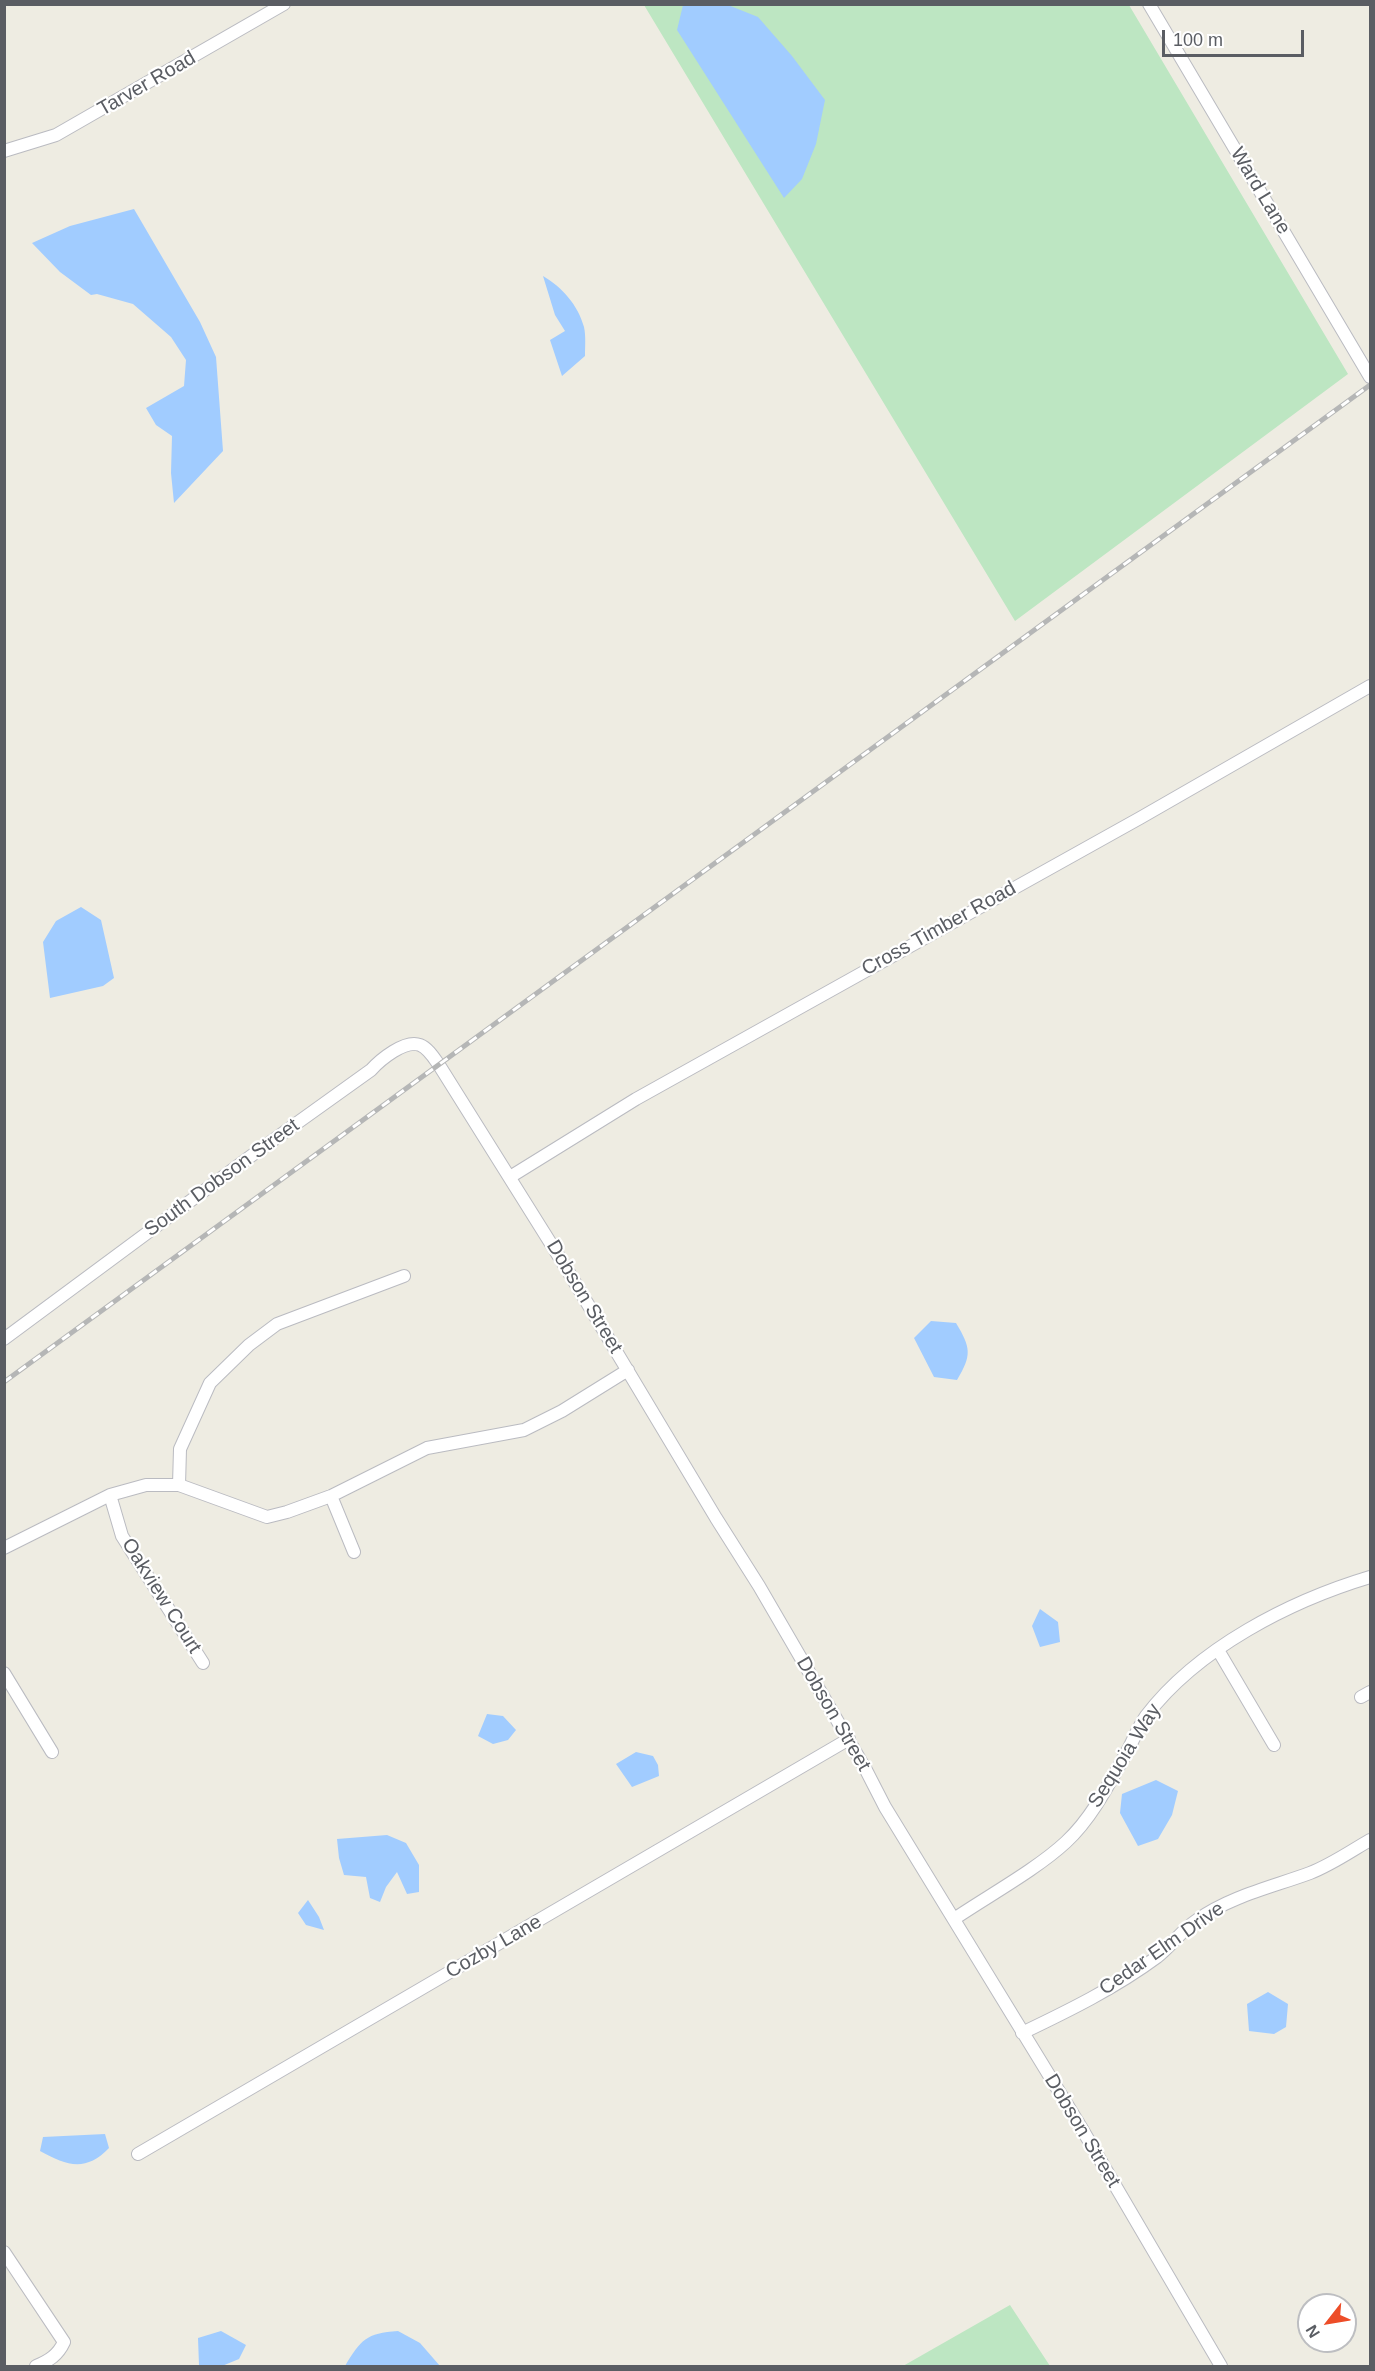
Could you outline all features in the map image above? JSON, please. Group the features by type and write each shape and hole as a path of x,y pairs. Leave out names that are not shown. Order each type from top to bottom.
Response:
{"street":[{"name":"Tarver Road","path":"4,151 56,135 284,4"},
{"name":"Ward Lane","path":"1149,4 1371,377"},
{"name":"Cross Timber Road","path":"510,1177 636,1099 1140,818 1371,686"},
{"name":"South Dobson Street","path":"4,1339 398,1049 412,1044 421,1045 431,1053 439,1065"},
{"name":"Dobson Street","path":"439,1065 628,1370 849,1740 885,1807 1087,2138 1221,2367"},
{"path":"179,1485 180,1449 210,1383 249,1345 277,1324 404,1276"},
{"path":"4,1548 110,1494 146,1485 179,1485 267,1517 331,1496 426,1448 524,1430 562,1412 628,1370"},
{"name":"Oakview Court","path":"110,1494 122,1536 203,1662"},
{"path":"331,1496 354,1552"},
{"name":"Sequoia Way","path":"954,1919 1066,1842 1095,1806 1145,1717 1176,1682 1218,1650 1287,1609 1334,1588 1371,1577"},
{"path":"1218,1650 1274,1745"},
{"path":"4,1673 52,1752"},
{"name":"Cozby Lane","path":"138,2154 849,1740"},
{"name":"Cedar Elm Drive","path":"1022,2033 1067,2012 1126,1978 1158,1956 1196,1920 1228,1902 1312,1872 1371,1840"},
{"path":"4,2252 64,2342 60,2351 49,2361 36,2367"}],"green space":[{"path":"644,5 1129,5 1348,374 1015,621"},
{"path":"1010,2305 1050,2366 903,2366"}],"water":[{"path":"683,5 728,5 758,17 792,56 825,100 816,144 802,179 784,198 677,30"},
{"path":"134,209 200,322 216,357 223,451 174,503 171,473 172,436 156,425 146,408 184,386 186,360 171,337 133,304 97,294 91,295 60,272 32,243 70,226"},
{"path":"543,276 568,297 578,311 584,327 585,356 562,376 550,340 565,331 555,315"},
{"path":"81,907 101,920 114,978 103,986 50,998 43,942 56,921"},
{"path":"931,1321 956,1323 965,1339 967,1358 957,1380 934,1377 914,1338"},
{"path":"1040,1609 1058,1622 1060,1642 1040,1647 1032,1626"},
{"path":"487,1714 503,1716 516,1730 508,1740 493,1744 478,1736"},
{"path":"636,1752 653,1756 658,1765 659,1776 632,1787 616,1764"},
{"path":"1156,1780 1178,1791 1172,1815 1158,1839 1138,1846 1120,1813 1122,1794"},
{"path":"387,1835 406,1843 419,1865 419,1892 407,1894 397,1872 386,1887 380,1902 370,1898 366,1877 344,1875 337,1839"},
{"path":"308,1900 324,1930 306,1925 298,1913"},
{"path":"1268,1992 1288,2004 1286,2027 1274,2034 1249,2031 1247,2004"},
{"path":"105,2134 109,2148 92,2161 68,2163 40,2151 43,2137"},
{"path":"221,2331 246,2345 239,2359 222,2366 199,2365 198,2338"},
{"path":"398,2331 420,2343 440,2366 345,2366 360,2344 371,2336"}],"railway":[{"path":"4,1382 1370,385"}]}
